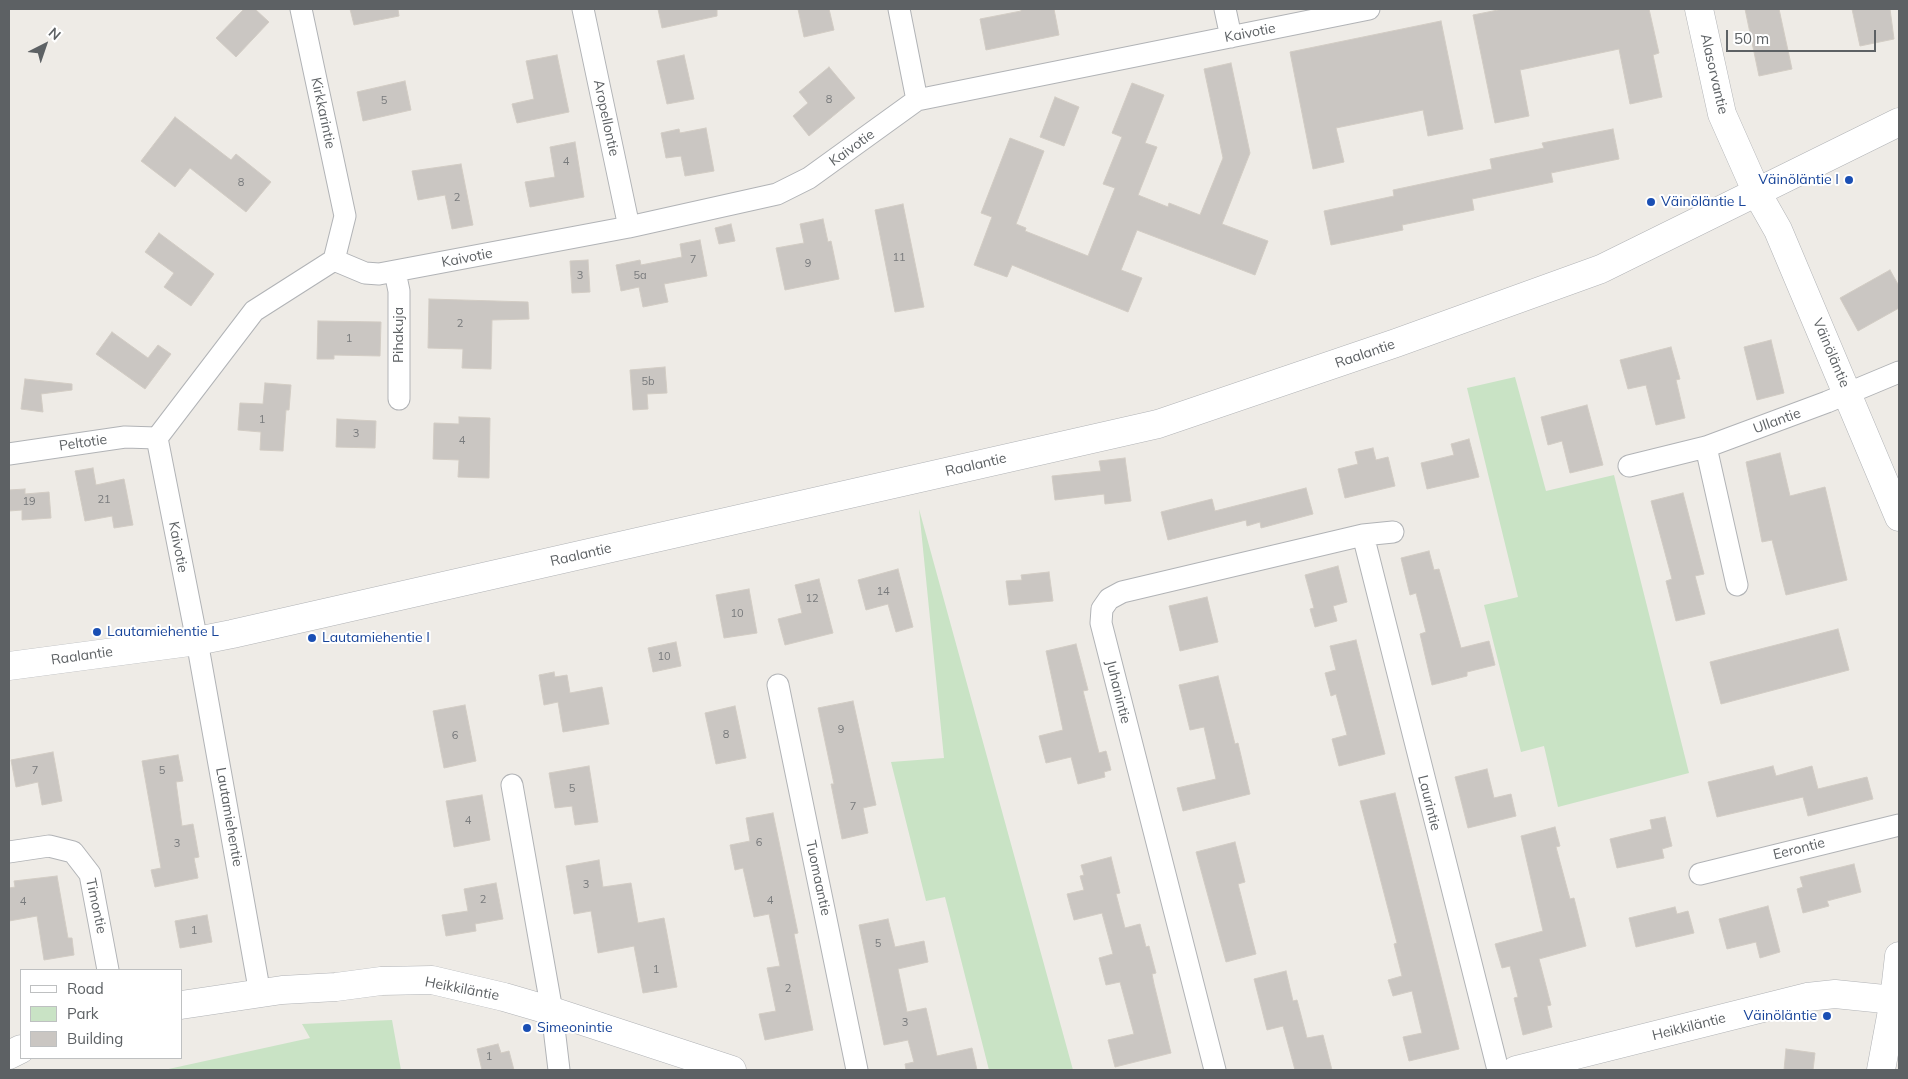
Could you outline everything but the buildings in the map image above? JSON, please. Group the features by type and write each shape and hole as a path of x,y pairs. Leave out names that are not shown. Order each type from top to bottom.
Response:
{"street":[{"name":"Kirkkarintie","path":"301,9 345,216 334,260"},
{"name":"Aropellontie","path":"584,9 629,227"},
{"path":"898,9 918,100"},
{"path":"1225,9 1231,37"},
{"name":"Kaivotie","path":"334,260 365,272 379,274 395,272 629,227 777,194 809,178 918,100 1369,9"},
{"name":"Alasorvantie","path":"1699,9 1722,114 1757,193"},
{"name":"Raalantie","path":"9,666 197,641 1158,424 1396,343 1601,268 1899,122"},
{"name":"Väinöläntie","path":"1757,193 1778,230 1849,394 1899,517"},
{"path":"157,438 254,311 334,260"},
{"name":"Pihakuja","path":"395,272 399,291 399,399"},
{"name":"Ullantie","path":"1629,466 1706,447 1849,394 1899,372"},
{"name":"Peltotie","path":"9,454 125,437 157,438"},
{"name":"Kaivotie","path":"157,438 197,641"},
{"path":"1706,447 1737,585"},
{"name":"Juhanintie","path":"1215,1070 1100,623 1102,609 1109,599 1122,592 1363,535 1393,532"},
{"name":"Laurintie","path":"1363,535 1498,1070"},
{"name":"Lautamiehentie","path":"197,641 260,994"},
{"name":"Tuomaantie","path":"778,685 857,1070"},
{"path":"512,784 552,1011 559,1070"},
{"name":"Eerontie","path":"1700,874 1899,825"},
{"name":"Timontie","path":"9,852 49,846 73,852 90,874 108,969"},
{"path":"1881,1070 1897,1001 1899,956"},
{"name":"Heikkiläntie","path":"182,1005 260,994 382,981 432,980 504,997 552,1011 732,1070"},
{"name":"Heikkiläntie","path":"1516,1070 1807,997 1835,994 1897,1001"}],"green space":[{"path":"1515,377 1546,491 1614,475 1689,773 1558,807 1544,746 1521,752 1484,605 1518,597 1467,388"},
{"path":"919,509 1073,1070 989,1070 945,897 926,901 891,762 944,758"},
{"path":"392,1020 401,1070 164,1070 310,1038 302,1024"}],"place":[{"name":"Väinöläntie I","path":"1849,180"},
{"name":"Väinöläntie L","path":"1651,202"},
{"name":"Lautamiehentie L","path":"97,632"},
{"name":"Lautamiehentie I","path":"312,638"},
{"name":"Väinöläntie","path":"1827,1016"},
{"name":"Simeonintie","path":"527,1028"}]}
